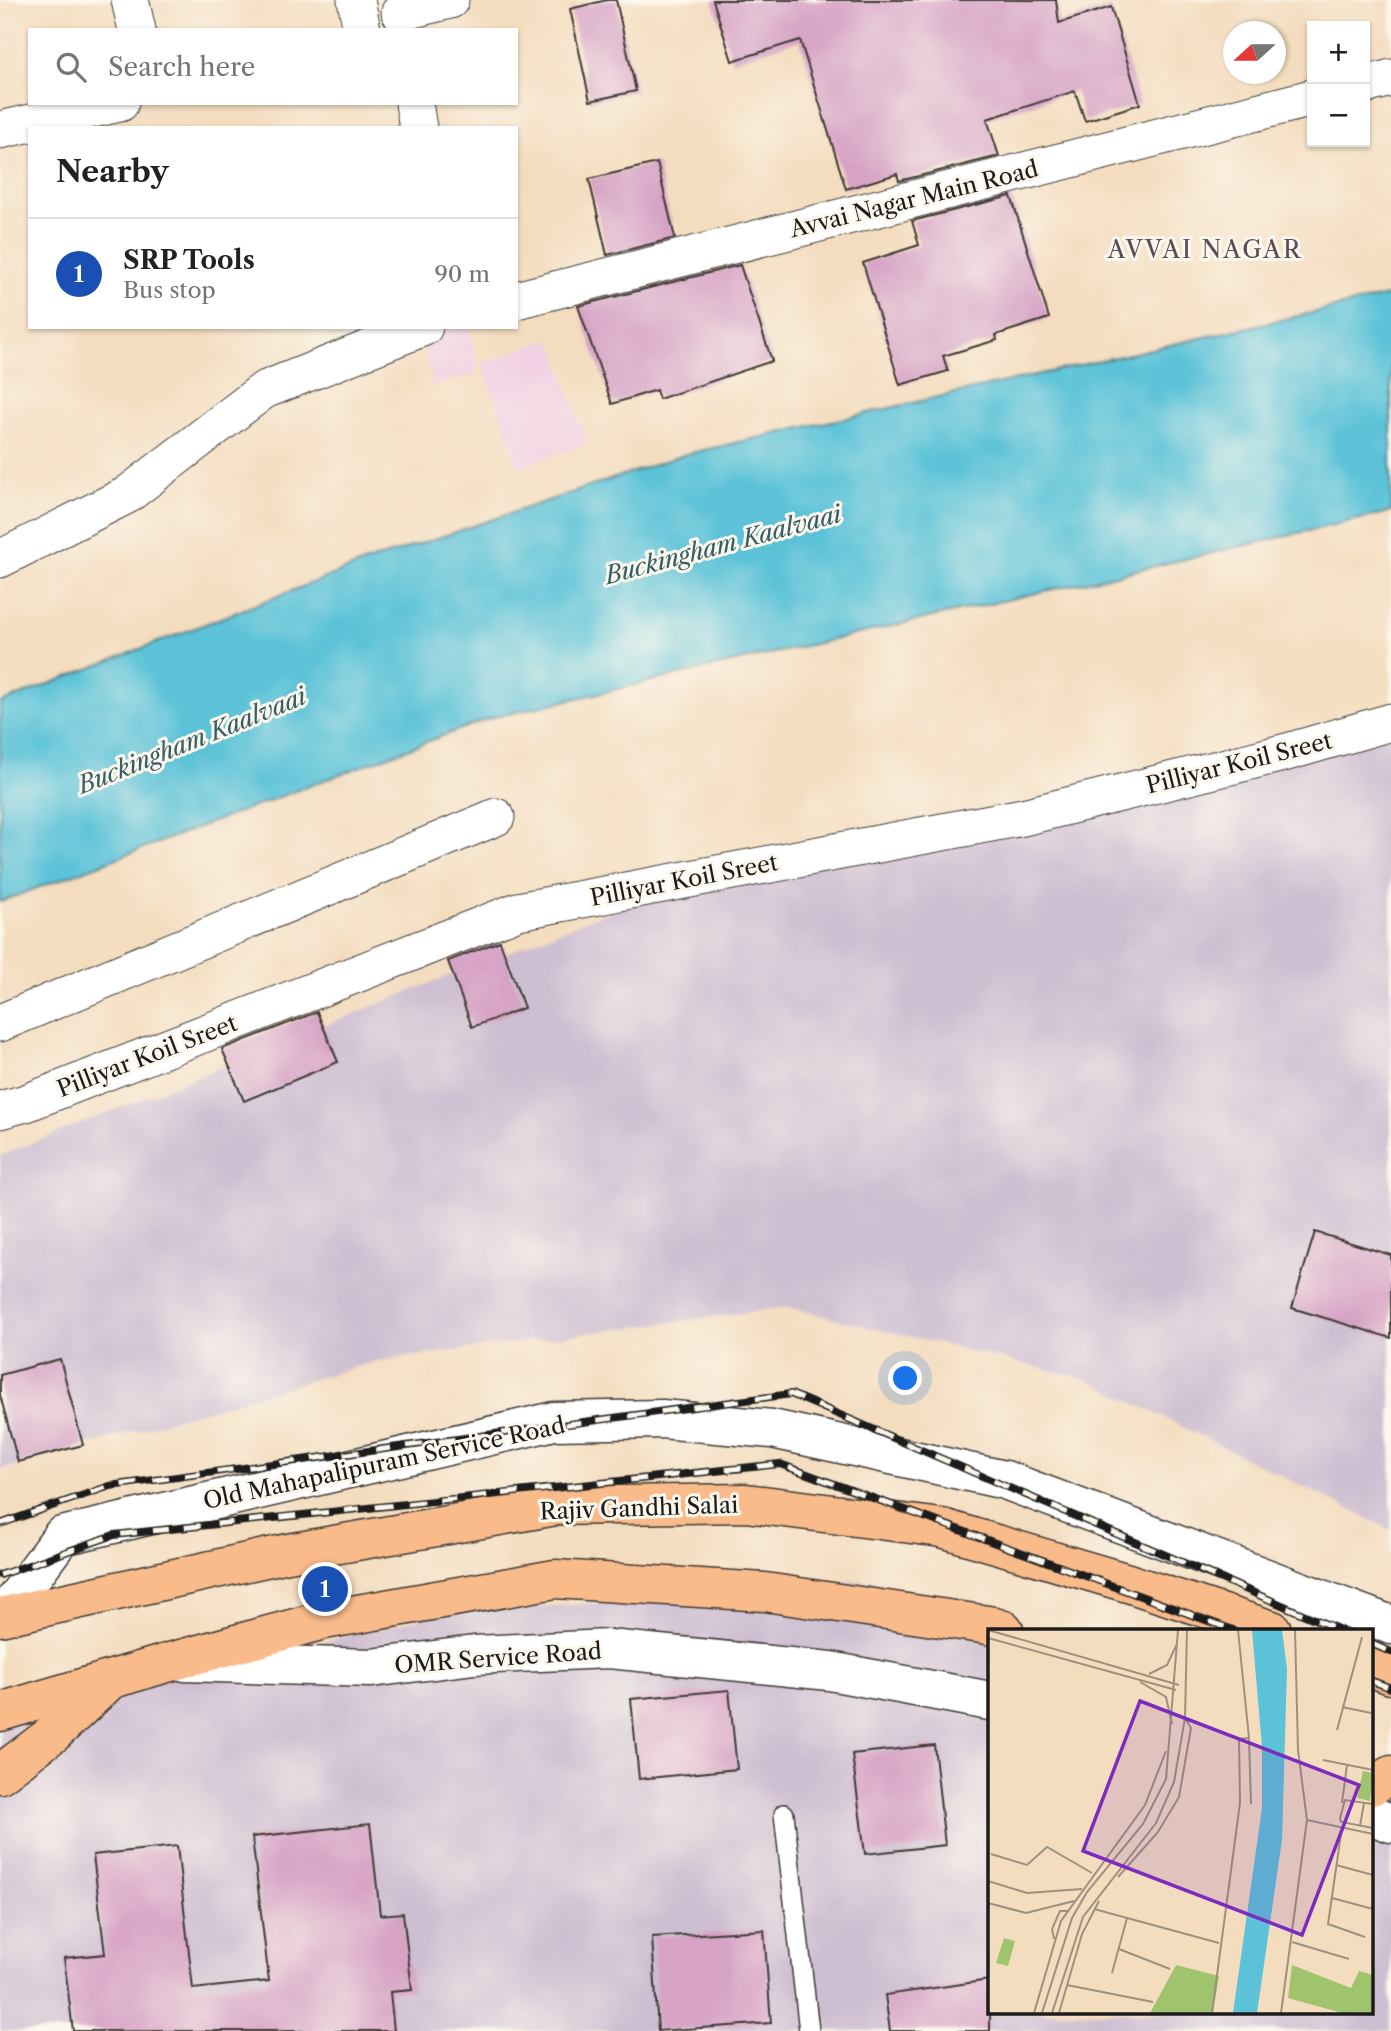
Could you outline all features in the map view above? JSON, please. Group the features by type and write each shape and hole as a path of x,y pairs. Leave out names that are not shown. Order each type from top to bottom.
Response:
{"main road":[{"name":"Rajiv Gandhi Salai","path":"1,1616 288,1553 556,1506 746,1503 942,1528 1128,1583 1269,1629"},
{"path":"0,1712 324,1620 555,1579 765,1592 1001,1629"},
{"path":"1374,1669 1391,1675"},
{"path":"0,1774 54,1733 111,1680"},
{"path":"1374,1759 1391,1765"},
{"path":"1374,1785 1391,1775"}],"street":[{"path":"130,0 137,28"},
{"path":"153,0 159,28"},
{"path":"356,0 362,28"},
{"path":"400,14 450,0"},
{"path":"1369,84 1391,78"},
{"name":"Avvai Nagar Main Road","path":"518,299 1307,99"},
{"path":"0,130 111,105"},
{"path":"414,105 418,126"},
{"path":"0,559 127,495 264,390 419,329"},
{"name":"Pilliyar Koil Sreet","path":"0,1110 26,1104 518,911 1023,817 1287,752 1391,722"},
{"path":"0,1023 496,817"},
{"name":"Old Mahapalipuram Service Road","path":"1,1616 62,1536 554,1421 662,1419 772,1429 1005,1480 1391,1625"},
{"name":"OMR Service Road","path":"170,1662 371,1668 474,1655 609,1649 830,1671 988,1701"},
{"path":"1374,1817 1391,1823"}],"lane":[{"path":"784,1814 808,2031"}],"shaded area":[{"path":"446,329 470,329 477,374 432,386 423,337"},
{"path":"551,339 587,443 519,467 482,363"},
{"path":"1391,732 1391,1530 1086,1379 786,1307 377,1361 0,1470 0,1156 620,907"},
{"path":"870,1580 1001,1629 988,1629 988,2014 1374,2014 1374,1769 1391,1776 1391,2031 0,2031 0,1731 9,1716 433,1616"}],"water":[{"name":"Buckingham Kaalvaai","path":"1391,295 1391,512 490,718 0,902 0,703 369,561 686,454"}],"building":[{"path":"616,0 636,91 590,101 570,9"},
{"path":"713,0 1056,0 1059,23 1111,7 1140,104 1085,121 1075,91 987,119 999,156 899,181 897,174 846,189 800,40 732,61"},
{"path":"657,163 675,238 607,255 589,179"},
{"path":"1011,196 1049,318 996,335 997,340 943,356 948,371 900,385 863,263 919,245 912,221"},
{"path":"740,265 772,361 659,399 656,390 612,404 578,306"},
{"path":"500,941 524,1008 472,1027 448,961"},
{"path":"317,1012 338,1062 244,1101 222,1049"},
{"path":"1315,1232 1391,1255 1391,1338 1292,1308"},
{"path":"60,1359 83,1445 18,1462 0,1395 0,1375"},
{"path":"729,1690 737,1769 639,1779 631,1699"},
{"path":"934,1745 945,1845 865,1854 852,1754"},
{"path":"370,1824 380,1915 403,1913 412,1990 390,1992 394,2031 73,2031 64,1958 105,1954 93,1855 177,1846 193,1989 269,1981 252,1837"},
{"path":"764,1930 771,2023 658,2031 652,1937"},
{"path":"988,1980 990,2031 890,2031 885,1995"}],"railway":[{"path":"0,1524 110,1486 791,1394 1338,1629"},
{"path":"0,1575 114,1535 780,1464 1230,1629"},
{"path":"1374,1645 1391,1652"},
{"path":"1374,1682 1391,1688"}],"place":[{"name":"SRP Tools","path":"325,1589"}],"district":[{"name":"AVVAI NAGAR","path":"1205,250"}]}
